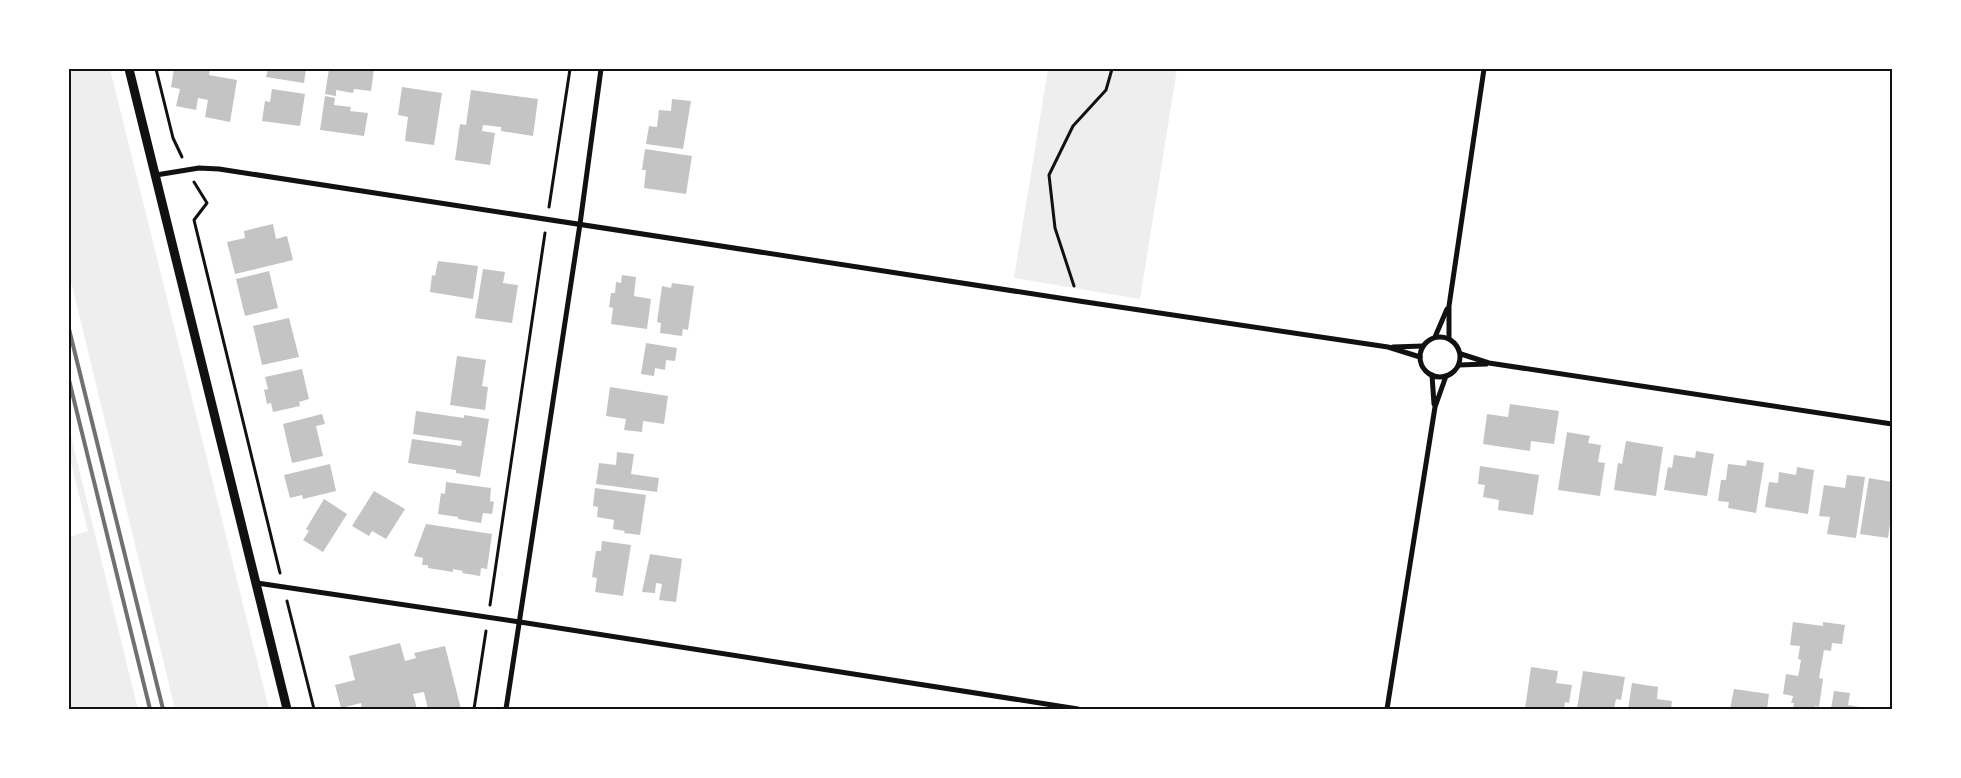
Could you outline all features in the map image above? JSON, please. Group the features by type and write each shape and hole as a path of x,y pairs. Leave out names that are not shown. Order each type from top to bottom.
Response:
{"street":[{"path":"129,69 258,583 287,709"},
{"path":"506,709 580,224 601,69"},
{"path":"1449,338 1448,306 1484,69"},
{"path":"156,175 199,168 219,169 1388,347 1423,346 1435,337 1448,306"},
{"path":"1423,346 1420,358 1423,368 1432,375 1446,376 1451,374 1459,365 1461,354 1455,342 1449,338 1435,337"},
{"path":"1388,347 1420,358"},
{"path":"1461,354 1489,363 1892,424"},
{"path":"1459,365 1489,363"},
{"path":"1432,375 1435,407"},
{"path":"1387,709 1435,407 1446,376"},
{"path":"258,583 1078,709"}],"path":[{"path":"156,69 173,138 187,170 207,203 194,220 314,709"},
{"path":"474,709 570,69"},
{"path":"1079,301 1054,228 1049,175 1073,126 1106,90 1112,69"}],"shaded area":[{"path":"69,69 110,69 269,709 175,709 69,273"},
{"path":"1048,69 1177,69 1140,299 1014,278"},
{"path":"69,428 138,709 69,709 69,537 88,531 69,455"}],"building":[{"path":"174,69 210,69 209,75 237,80 230,122 205,117 208,100 198,98 196,110 176,106 180,89 171,87"},
{"path":"268,69 306,69 304,83 266,77"},
{"path":"329,69 374,69 371,91 354,89 353,93 336,90 336,96 325,94"},
{"path":"402,87 442,93 434,145 405,141 408,117 398,115"},
{"path":"272,89 305,94 300,126 262,121 265,101 270,102"},
{"path":"471,90 538,99 533,136 501,131 501,127 483,125 482,131 495,133 490,165 455,160 460,124 466,125"},
{"path":"325,96 335,98 334,105 351,107 350,111 368,113 364,136 320,130"},
{"path":"672,99 691,101 683,149 646,144 649,126 657,127 659,110 671,111"},
{"path":"645,149 692,156 686,194 644,188 646,170 642,170"},
{"path":"273,224 276,239 287,236 293,260 235,274 227,242 245,238 244,231"},
{"path":"438,261 478,266 473,299 430,292 432,275 435,276"},
{"path":"483,269 505,272 503,283 518,285 512,323 475,318"},
{"path":"269,271 278,308 245,316 236,279"},
{"path":"622,275 636,277 634,296 651,299 647,329 611,324 613,308 609,307 611,293 615,293 616,282 621,283"},
{"path":"672,283 694,286 688,330 683,329 682,336 660,333 661,323 657,322 662,286 671,288"},
{"path":"289,318 299,357 262,365 253,326"},
{"path":"646,343 677,348 675,361 666,360 665,370 655,368 654,376 641,374"},
{"path":"457,356 486,360 482,386 488,387 485,410 450,405"},
{"path":"302,369 309,399 299,402 300,406 273,412 271,403 267,404 264,390 268,389 265,377"},
{"path":"610,387 668,396 664,424 643,421 642,432 624,430 626,419 606,416"},
{"path":"1510,404 1559,411 1554,444 1531,441 1530,451 1483,444 1487,414 1508,417"},
{"path":"416,411 464,418 464,415 489,419 480,477 456,473 456,470 408,463 412,439 461,446 462,441 413,434"},
{"path":"322,414 325,424 316,426 323,456 292,463 283,424"},
{"path":"1567,432 1590,436 1588,443 1601,445 1598,462 1605,463 1600,496 1558,490"},
{"path":"1626,441 1663,447 1656,496 1614,490 1618,463 1622,464"},
{"path":"1696,451 1714,454 1707,496 1664,490 1668,467 1672,468 1674,455 1695,458"},
{"path":"617,452 634,454 631,474 659,478 657,492 596,484 599,463 616,465"},
{"path":"1747,460 1764,463 1756,513 1728,508 1729,502 1718,501 1721,480 1726,480 1728,464 1746,466"},
{"path":"330,464 336,491 303,499 302,495 290,498 284,475"},
{"path":"1480,466 1539,475 1533,515 1498,510 1499,500 1483,497 1485,485 1478,484"},
{"path":"1797,467 1814,470 1808,514 1765,507 1769,482 1778,483 1779,472 1796,475"},
{"path":"1847,475 1865,477 1856,538 1827,534 1830,517 1819,516 1824,485 1845,488"},
{"path":"1869,478 1892,482 1892,510 1888,538 1860,534"},
{"path":"446,482 491,488 490,501 494,502 492,514 483,513 481,523 438,514 441,493 445,494"},
{"path":"595,488 646,495 640,535 624,533 625,531 613,529 614,520 597,517 598,507 593,506"},
{"path":"374,491 405,509 386,539 372,531 369,536 352,526"},
{"path":"324,499 347,514 323,552 303,540 309,531 306,529"},
{"path":"426,524 492,534 487,569 481,568 480,576 462,573 463,571 453,569 453,572 428,568 428,565 422,565 423,558 414,556"},
{"path":"602,541 631,545 623,596 595,592 597,578 592,577 596,551 601,551"},
{"path":"650,554 682,559 676,602 659,600 662,584 656,583 655,593 642,592"},
{"path":"1793,622 1823,626 1823,622 1845,625 1842,644 1832,643 1831,651 1824,650 1819,678 1823,679 1819,707 1815,706 1815,709 1793,709 1794,703 1791,703 1793,696 1783,694 1786,674 1798,676 1801,660 1798,659 1800,646 1790,645"},
{"path":"400,643 405,661 416,658 414,653 445,646 461,709 428,709 424,692 413,694 417,709 362,709 361,703 341,708 335,685 355,680 349,656"},
{"path":"1531,667 1558,671 1556,683 1572,685 1569,703 1565,702 1564,709 1525,709"},
{"path":"1583,671 1625,677 1621,700 1616,699 1614,709 1577,709"},
{"path":"1632,683 1658,687 1657,699 1672,701 1671,709 1628,709"},
{"path":"1734,689 1769,694 1767,709 1730,709"},
{"path":"1834,691 1850,693 1848,705 1870,709 1831,709"}],"railway":[{"path":"69,329 163,709"},
{"path":"69,380 150,709"}]}
